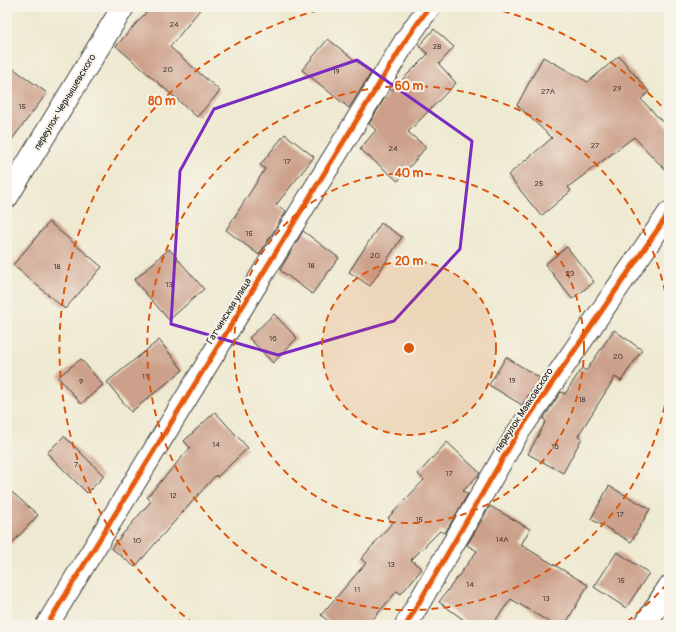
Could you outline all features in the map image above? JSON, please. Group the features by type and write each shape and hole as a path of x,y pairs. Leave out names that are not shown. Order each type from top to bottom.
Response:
{"street":[{"name":"переулок Чернышевского","path":"7,197 123,7"},
{"name":"Гатчинская улица","path":"47,625 398,54 429,7"},
{"name":"переулок Маяковского","path":"406,625 517,434 669,213"},
{"path":"645,625 669,586"}],"highlighted area":[{"path":"357,60 472,141 460,249 394,321 278,355 171,324 180,171 214,109"}],"building":[{"path":"151,7 202,7 170,47 220,91 197,117 116,46"},
{"path":"434,29 454,47 439,64 456,83 408,132 426,147 398,181 360,149 376,130 369,124 390,89 392,90 428,54 419,46"},
{"path":"328,39 371,73 349,108 302,70"},
{"path":"619,56 649,92 641,99 669,129 669,174 634,137 568,187 571,191 541,216 508,175 552,138 517,105 543,57 588,82"},
{"path":"7,64 47,93 7,146"},
{"path":"285,134 314,157 276,205 286,211 259,255 226,230 265,169 260,165"},
{"path":"49,222 102,267 65,309 13,265"},
{"path":"381,223 402,237 370,286 349,272"},
{"path":"303,231 339,258 312,294 280,270"},
{"path":"567,247 594,282 572,299 545,264"},
{"path":"169,249 204,289 169,320 134,280"},
{"path":"274,314 297,338 273,363 249,338"},
{"path":"614,330 642,350 621,381 615,377 578,436 582,438 563,473 528,454 546,421 543,419 561,392 565,394 582,368 586,371"},
{"path":"159,340 183,370 131,412 107,382"},
{"path":"506,357 540,378 522,405 489,385"},
{"path":"81,359 103,385 81,404 58,377"},
{"path":"215,412 248,448 217,477 216,475 135,567 111,548 151,501 147,497 190,448 184,441"},
{"path":"64,436 104,476 87,493 47,453"},
{"path":"447,442 480,473 463,491 468,494 445,533 440,531 411,560 422,569 401,594 397,591 368,625 333,625 321,615 366,563 361,559 393,522 388,518 424,480 418,474"},
{"path":"609,486 650,509 631,542 591,519"},
{"path":"7,488 38,515 7,549"},
{"path":"490,506 530,529 521,545 588,585 565,625 554,625 511,599 492,625 471,625 439,602 477,551 467,545"},
{"path":"617,552 649,573 626,608 594,587"}],"cycle path":[{"path":"47,625 406,40 429,7"},
{"path":"406,625 517,434 669,213"}]}
